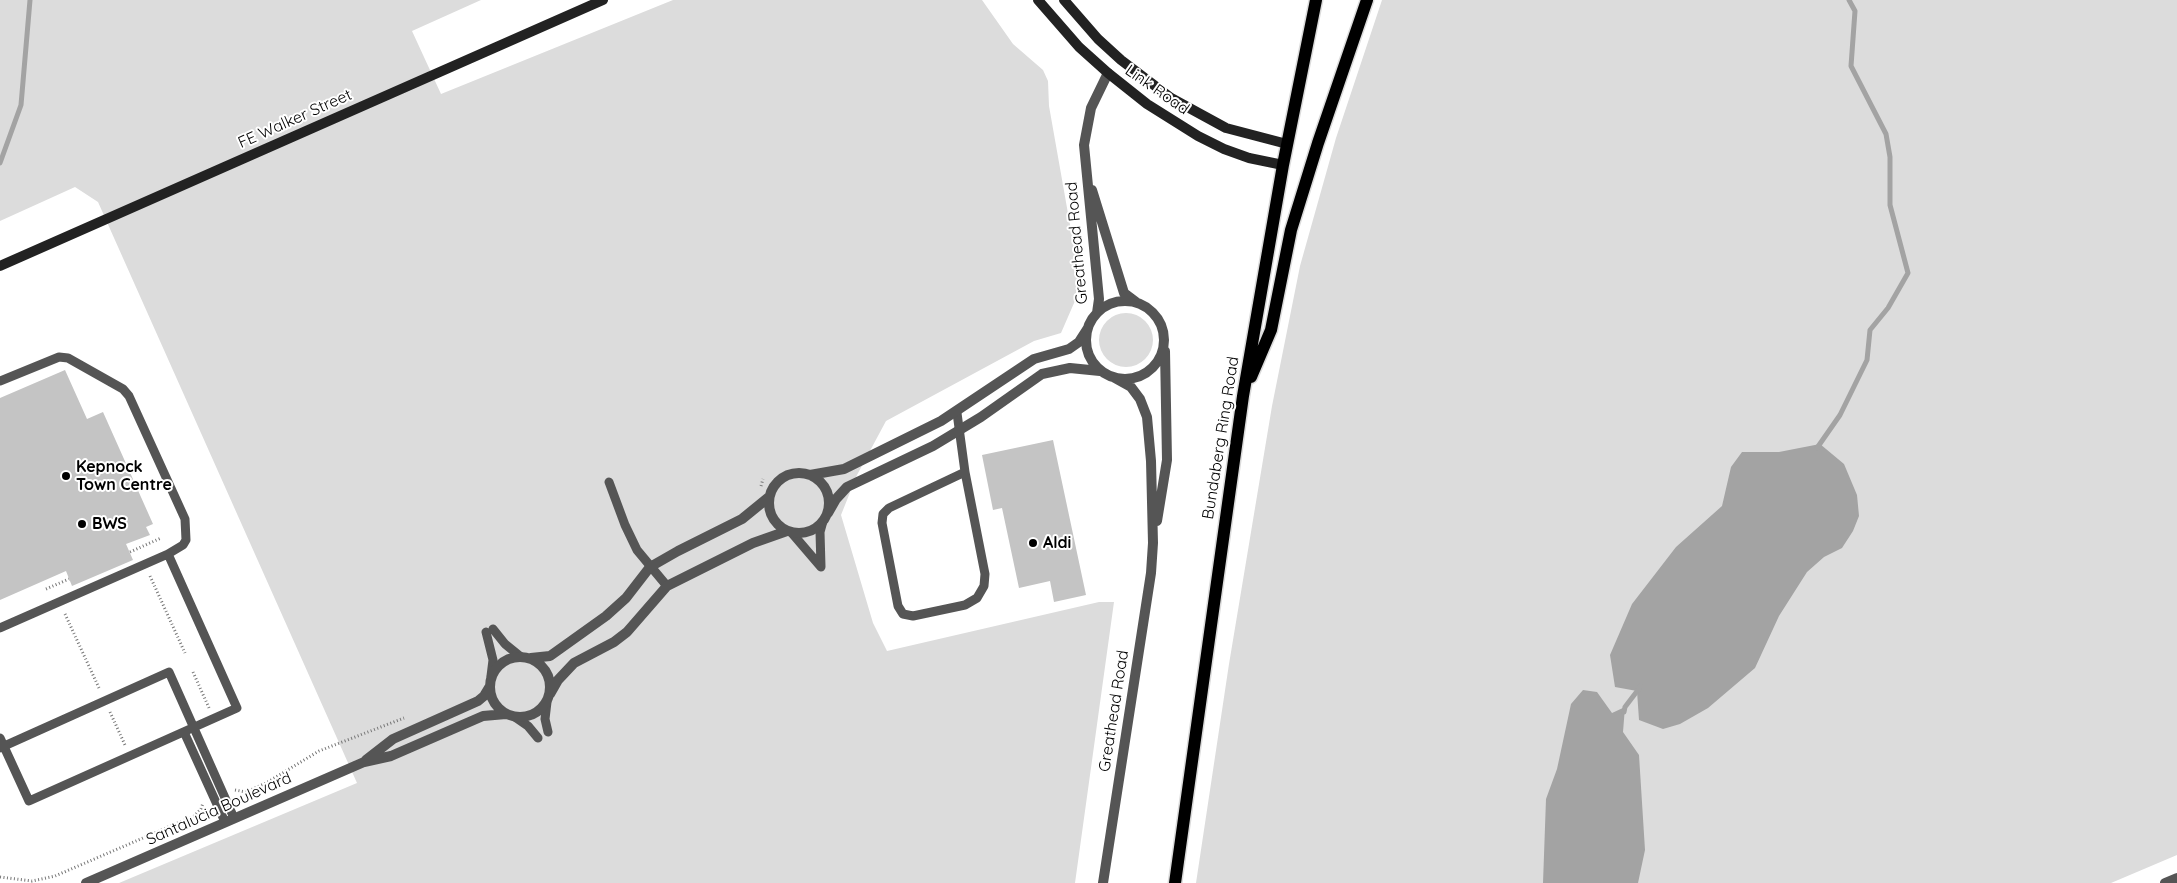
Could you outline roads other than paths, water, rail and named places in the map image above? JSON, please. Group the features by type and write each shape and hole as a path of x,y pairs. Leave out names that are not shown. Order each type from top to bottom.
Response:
{"main road":[{"name":"FE Walker Street","path":"0,266 603,0"},
{"name":"Link Road","path":"1038,0 1080,46 1108,73 1147,104 1198,136 1249,158 1283,165"},
{"name":"Link Road","path":"1064,0 1092,33 1121,60 1171,98 1226,128 1287,144"},
{"name":"Bundaberg Ring Road","path":"1175,883 1243,396 1283,165 1316,0"},
{"path":"1243,396 1271,330 1291,230 1318,143 1367,0"},
{"path":"1108,73 1121,60"}],"street":[{"name":"Greathead Road","path":"1103,883 1151,573 1153,543 1151,461 1147,417 1140,399 1131,387 1100,371 1092,362 1087,351 1088,328 1097,313 1099,299 1086,170 1086,128 1091,108 1108,73"},
{"name":"Greathead Road","path":"1086,170 1124,293 1155,314 1164,333 1167,460 1153,543"},
{"name":"Greathead Road","path":"1097,313 1115,302 1137,302"},
{"path":"1088,328 1079,342 1069,349 1034,359 957,412 844,468 810,475 795,473 781,479 769,497 771,514 775,522 789,532 807,532 825,517 836,499 847,487 933,446 959,431 1042,374 1070,368 1100,371"},
{"name":"Greathead Road","path":"1113,378 1140,377 1151,370 1160,359 1164,346 1164,333"},
{"path":"810,475 824,486 829,504 825,517"},
{"name":"Santalucia Boulevard","path":"364,762 393,739 478,701 484,696 503,662 550,656 606,616 626,598 650,567 742,519 769,497"},
{"name":"Santalucia Boulevard","path":"86,883 364,762 391,756 483,716 533,715 549,698 558,680 574,663 614,642 627,632 667,586 745,547 789,532"},
{"path":"526,658 545,668 551,685 549,698"},
{"path":"491,681 494,702 511,716"},
{"path":"2165,883 2177,878"}],"lane":[{"path":"0,381 59,357 68,358 123,389 129,396 185,519 186,540 177,549 168,554 0,628"},
{"path":"957,412 965,472 985,574 984,586 977,598 965,605 913,616 903,614 898,606 882,523 883,514 889,508 965,472"},
{"path":"609,482 631,539 650,567 667,586"},
{"path":"789,532 822,570 820,532 825,517"},
{"path":"168,554 237,708 194,727 184,732 29,801 1,744 169,672 194,727 230,820"},
{"path":"491,681 493,660 490,631 526,658"},
{"path":"548,732 545,718 549,698"},
{"path":"511,716 528,726 538,738"},
{"path":"184,732 230,820"}],"waterway":[{"path":"0,163 21,105 30,0"},
{"path":"1817,448 1840,415 1867,360 1870,330 1888,308 1908,273 1890,205 1890,157 1886,134 1851,66 1855,11 1849,0"},
{"path":"1624,712 1625,707 1641,686"}],"place":[{"name":"Kepnock Town Centre","path":"66,476"},
{"name":"BWS","path":"82,524"},
{"name":"Aldi","path":"1033,543"}]}
